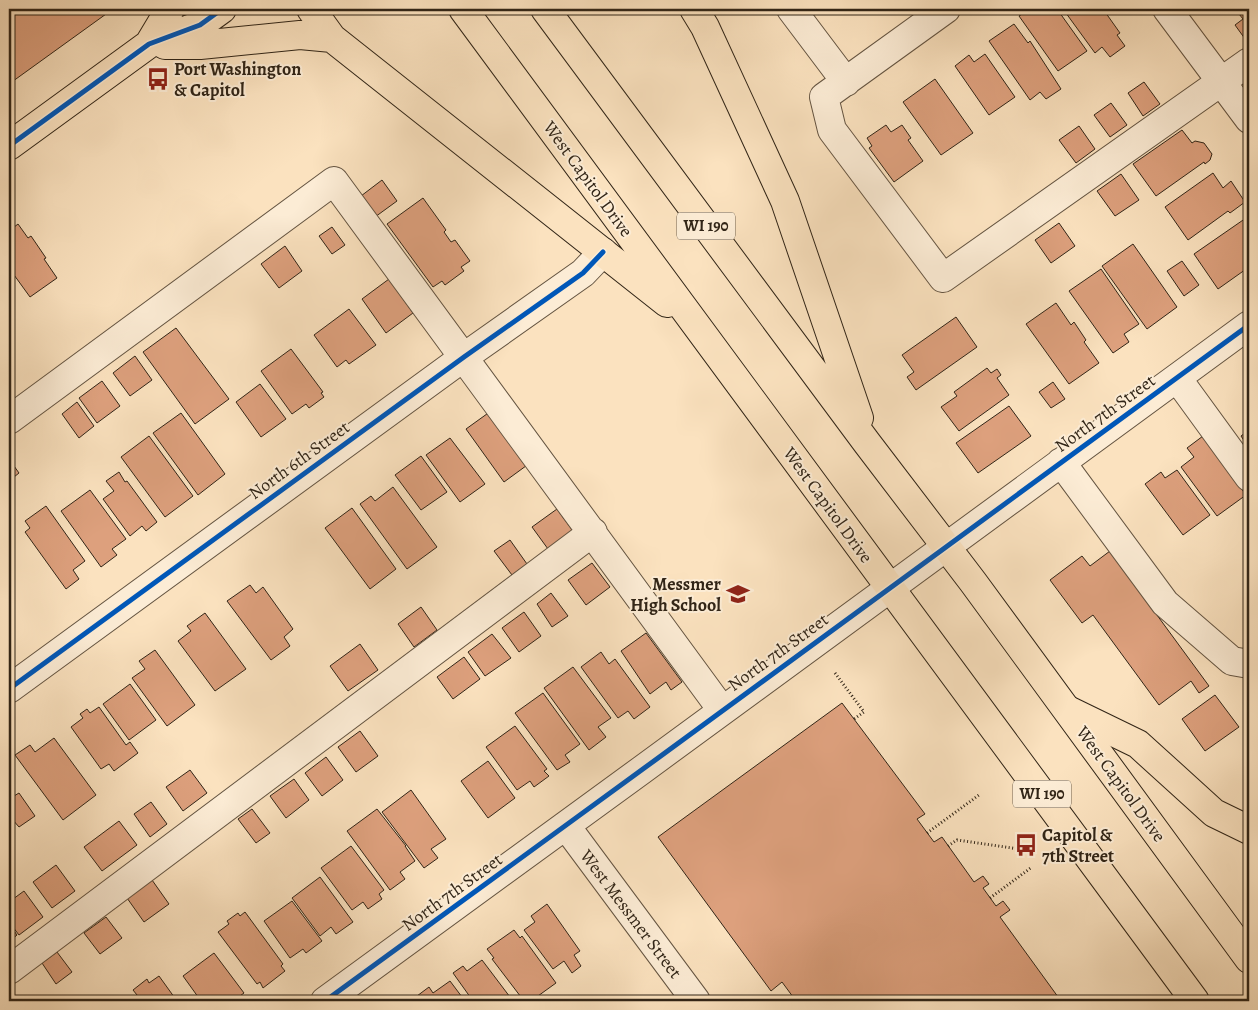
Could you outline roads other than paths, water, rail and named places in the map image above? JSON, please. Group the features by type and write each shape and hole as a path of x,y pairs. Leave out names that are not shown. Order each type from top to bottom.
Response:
{"main road":[{"path":"148,44 170,9"},
{"path":"9,146 148,44 200,25 222,9"},
{"path":"311,9 332,38 604,252 697,328"},
{"name":"West Capitol Drive","path":"463,9 1195,1001"},
{"name":"West Capitol Drive","path":"545,9 1068,710 1249,959"},
{"path":"694,9 705,27 786,200 868,443"},
{"path":"148,44 200,45 300,35 332,38"},
{"path":"1068,710 1138,744 1214,813 1249,830"}],"street":[{"path":"791,9 846,82"},
{"path":"946,9 824,97 832,130 943,278 1249,62"},
{"path":"1167,9 1249,119"},
{"path":"9,420 334,181 722,710"},
{"name":"North 6th Street","path":"9,689 464,357 583,273 604,252"},
{"name":"North 7th Street","path":"324,1001 1249,325"},
{"path":"1177,378 1249,477"},
{"path":"1061,462 1165,603 1232,661 1249,664"},
{"path":"9,970 593,532"},
{"name":"West Messmer Street","path":"566,826 696,1001"}],"place":[{"name":"Port Washington & Capitol","path":"158,79"},
{"name":"Messmer High School","path":"738,594"},
{"name":"Capitol & 7th Street","path":"1026,845"}]}
